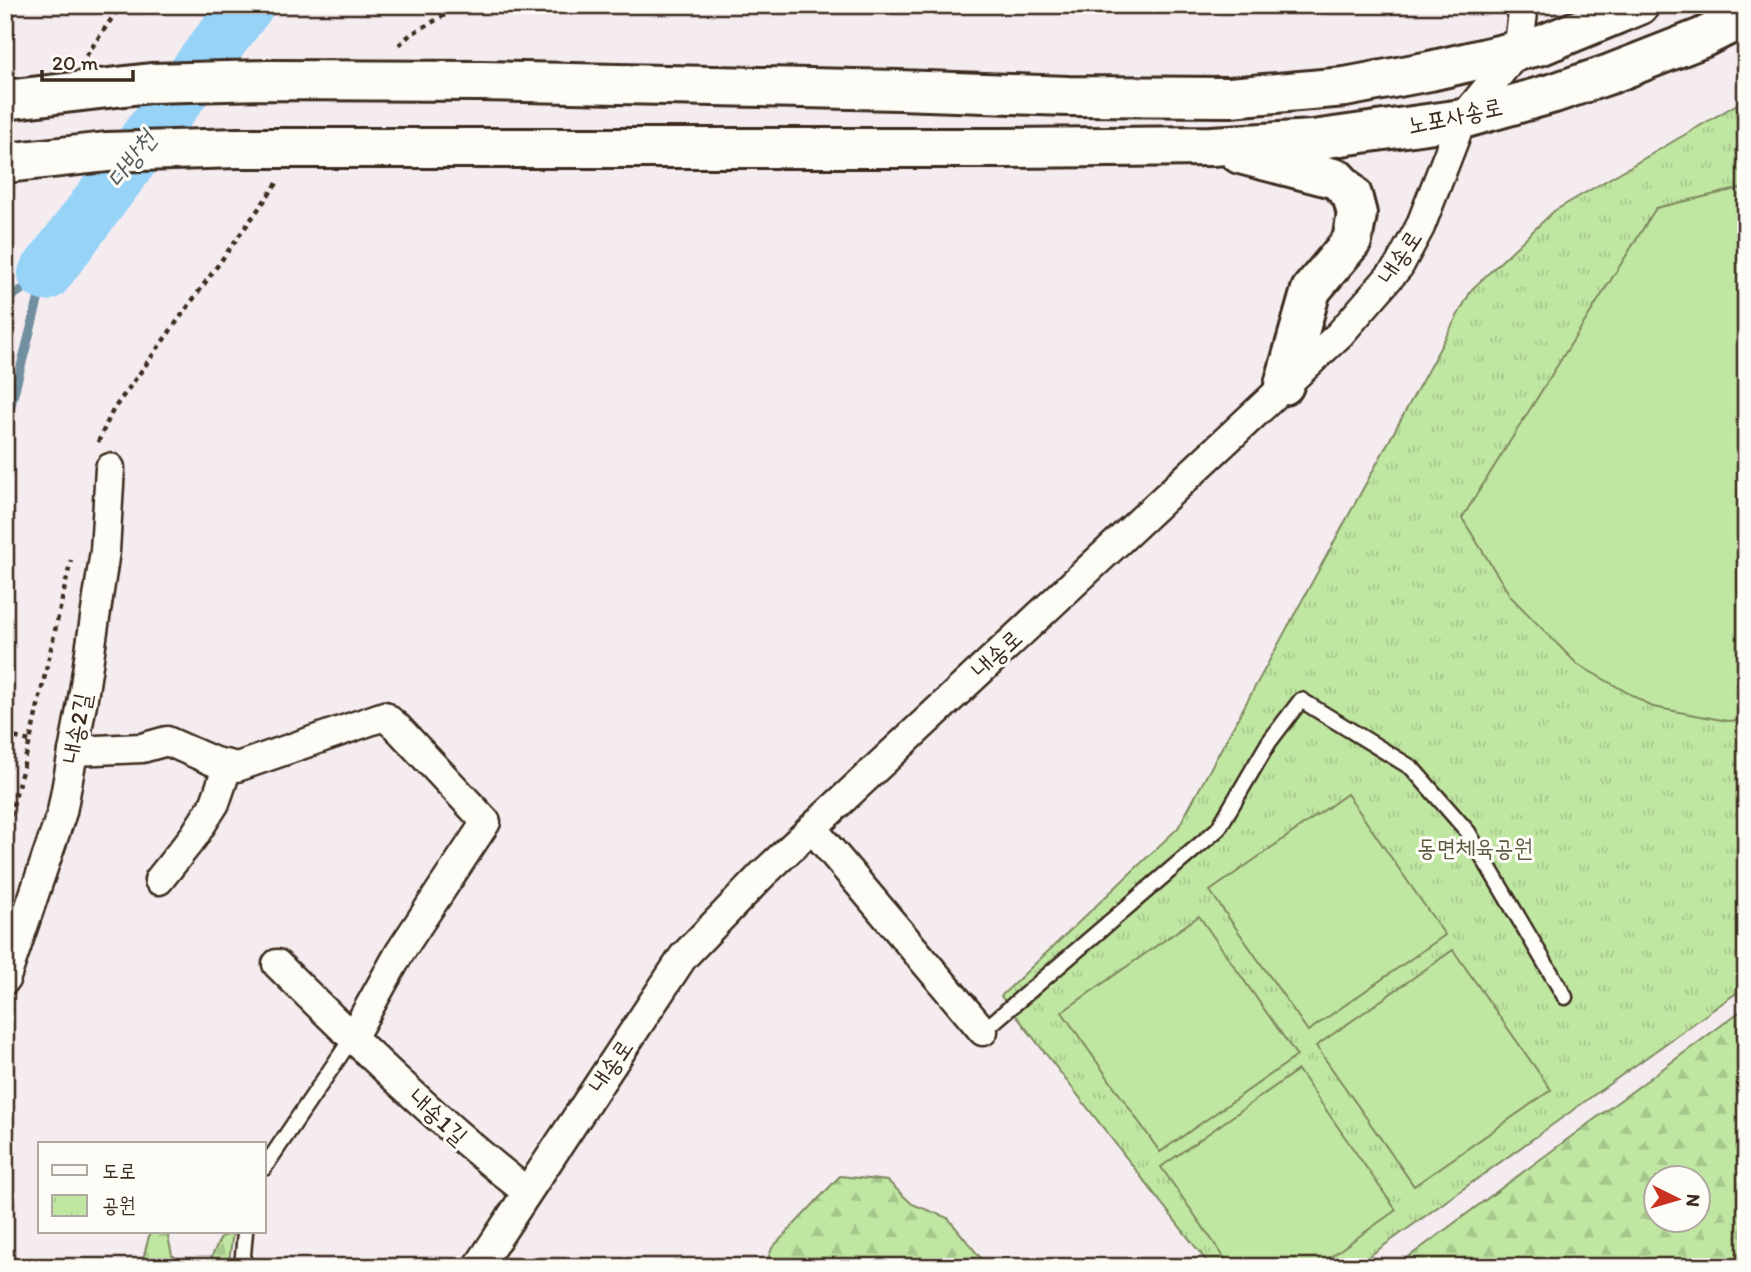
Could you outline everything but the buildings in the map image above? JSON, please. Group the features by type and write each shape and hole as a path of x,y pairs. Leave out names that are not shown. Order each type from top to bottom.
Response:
{"main road":[{"name":"노포사송로","path":"5,100 64,91 151,83 268,80 481,81 1068,96 1230,97 1345,87 1518,51 1542,45 1639,5"},
{"name":"노포사송로","path":"5,163 120,151 238,148 967,148 1212,146 1313,140 1462,119 1554,93 1702,38 1746,16"},
{"path":"1212,146 1337,178 1352,195 1357,214 1352,241 1311,290 1284,385"}],"street":[{"path":"1518,51 1524,5"},
{"name":"내송로","path":"478,1267 683,957 724,913 812,828 1340,334 1399,266 1420,227 1462,119 1518,51"},
{"name":"내송2길","path":"5,980 62,812 105,551 102,461"},
{"path":"73,751 142,748 166,741 237,767 384,716 486,822 400,952 352,1038"},
{"path":"159,880 194,836 215,803 228,765"},
{"path":"812,828 983,1031"},
{"name":"내송1길","path":"277,964 352,1038 478,1154 527,1192"}],"lane":[{"path":"983,1031 1218,829 1269,742 1301,700 1412,768 1468,832 1565,997"},
{"path":"266,1165 352,1038"},
{"path":"242,1267 245,1234"}],"path":[{"path":"392,51 411,34 463,5"},
{"path":"102,461 113,410 285,173"},
{"path":"5,835 30,741 73,552"},
{"path":"5,735 30,741"}],"green space":[{"name":"동면체육공원","path":"1746,99 1746,986 1354,1267 1211,1267 1001,996 1178,828 1472,289 1554,211"},
{"path":"1746,187 1746,720 1727,721 1653,707 1577,664 1511,597 1462,518 1656,208"},
{"path":"1347,794 1445,935 1308,1031 1210,891"},
{"path":"1199,916 1297,1056 1160,1152 1062,1012"},
{"path":"1453,950 1551,1090 1414,1186 1316,1046"},
{"path":"1746,1007 1746,1267 1395,1267"},
{"path":"1298,1070 1396,1210 1316,1267 1231,1267 1161,1167"},
{"path":"840,1176 888,1181 912,1204 948,1218 988,1267 765,1267 772,1248"},
{"path":"149,1234 167,1234 172,1255 187,1267 141,1267"},
{"path":"233,1234 228,1267 195,1267 209,1262 221,1237"}],"waterway":[{"name":"다방천","path":"45,274 247,5"},
{"name":"다방천","path":"5,301 45,274"},
{"path":"5,428 45,274"}]}
